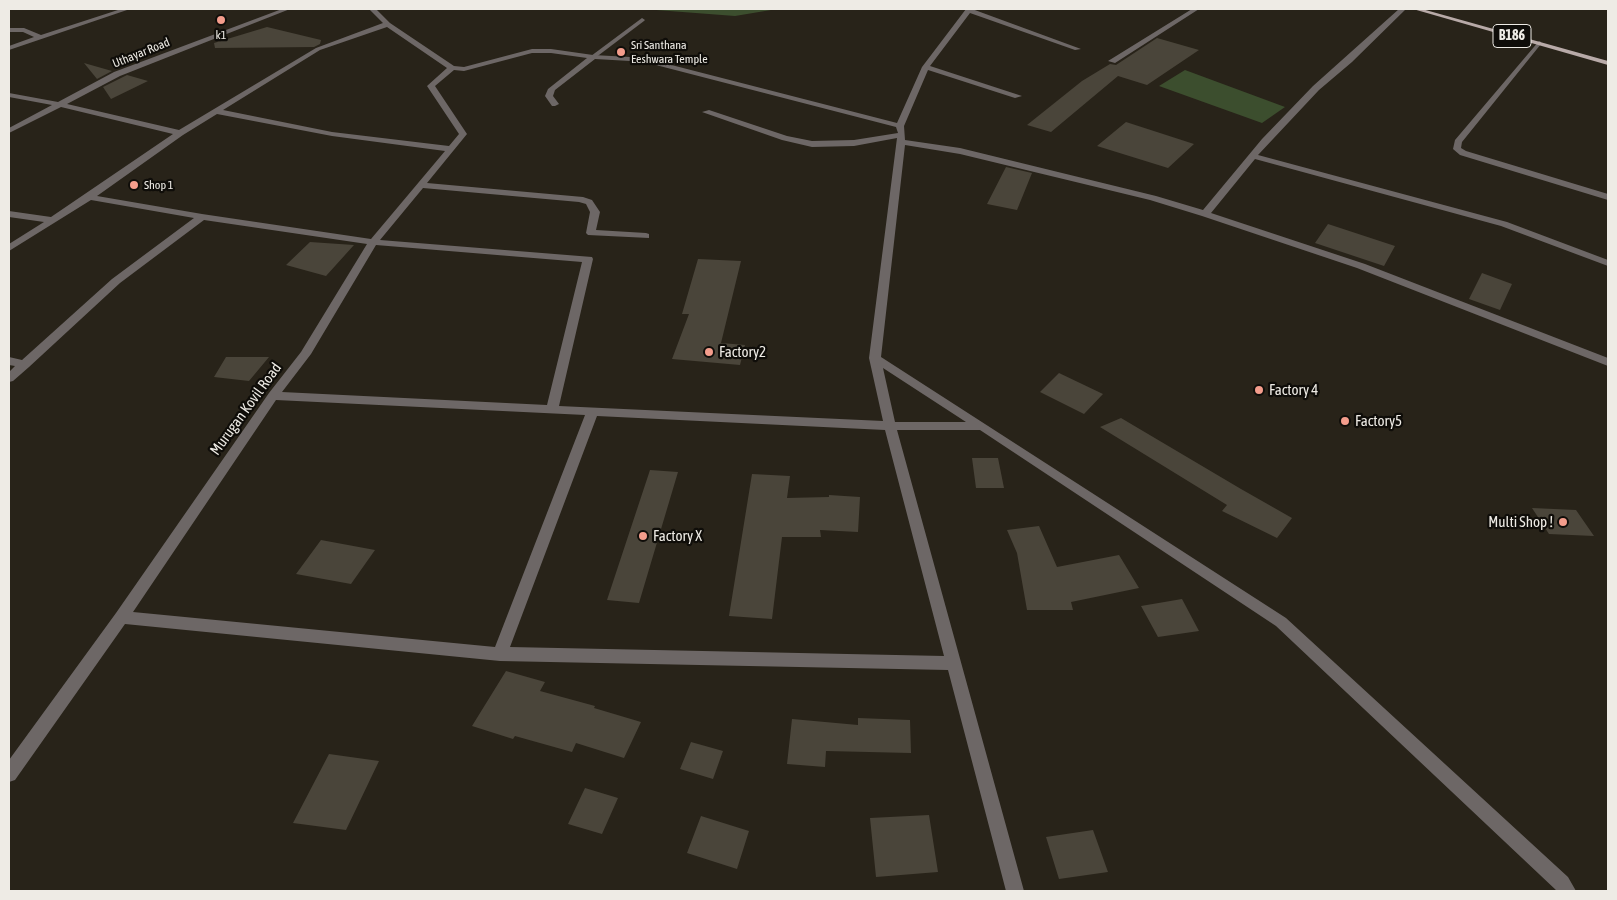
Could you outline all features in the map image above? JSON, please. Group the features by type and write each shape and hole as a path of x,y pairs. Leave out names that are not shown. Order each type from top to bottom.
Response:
{"main road":[{"name":"B186","path":"1416,9 1608,63"}],"street":[{"path":"9,48 127,9"},
{"name":"Uthayar Road","path":"9,132 117,74 287,9"},
{"path":"372,9 388,24 452,68 464,69 532,51 551,51 652,62 960,151 1153,198 1206,214 1361,266 1608,362"},
{"path":"1112,60 1196,9"},
{"path":"1206,214 1253,156 1316,88 1403,9"},
{"path":"1015,891 890,426 875,358 901,134 926,67 968,10 1077,49"},
{"path":"9,248 89,197 180,133 318,49 388,24"},
{"path":"9,30 24,30 41,38"},
{"path":"1539,43 1458,142 1457,149 1463,154 1608,197"},
{"path":"555,104 549,96 552,89 594,57"},
{"path":"926,67 1018,96"},
{"name":"Murugan Kovil Road","path":"9,774 121,617 273,396 306,354 373,242 463,134 432,86 452,68"},
{"path":"9,95 58,104 180,133"},
{"path":"215,111 332,134 452,149"},
{"path":"706,112 785,138 812,144 854,143 901,134"},
{"path":"1253,156 1504,224 1608,263"},
{"path":"422,185 580,199 589,202 595,212 591,233 646,236"},
{"path":"89,197 202,217 373,242 588,259 552,410"},
{"path":"9,214 53,220"},
{"path":"9,378 116,281 202,217"},
{"path":"875,358 1281,622 1562,884 1567,891"},
{"path":"9,361 25,364"},
{"path":"273,396 890,426 982,426"},
{"path":"500,654 592,412"},
{"path":"121,617 500,654 953,663"}],"lane":[{"path":"594,57 642,20"}],"green space":[{"path":"643,9 777,9 735,16"},
{"path":"1185,70 1285,107 1262,123 1159,86"}],"building":[{"path":"267,27 321,40 320,44 314,47 215,48 214,43"},
{"path":"1157,38 1199,50 1147,85 1118,76 1051,132 1027,125 1082,81 1110,64 1116,65"},
{"path":"84,63 112,71 97,79"},
{"path":"127,75 148,81 111,99 103,87"},
{"path":"1126,122 1194,144 1168,168 1097,146"},
{"path":"1006,167 1032,173 1017,210 987,204"},
{"path":"1328,224 1395,246 1384,266 1315,243"},
{"path":"310,242 354,245 326,276 286,265"},
{"path":"698,259 741,261 721,343 745,345 740,365 672,359 689,314 682,314"},
{"path":"1482,273 1512,284 1500,310 1469,299"},
{"path":"226,357 269,357 249,381 214,377"},
{"path":"1059,373 1103,394 1084,414 1040,392"},
{"path":"1121,418 1292,518 1277,538 1222,511 1227,505 1100,427"},
{"path":"972,458 998,458 1004,488 976,488"},
{"name":"Factory X","path":"650,470 678,472 639,603 607,600"},
{"path":"752,474 790,476 787,498 829,497 829,495 860,497 858,532 820,530 821,537 782,537 772,619 729,616"},
{"name":"Multi Shop !","path":"1532,508 1576,510 1594,536 1549,534"},
{"path":"1039,526 1057,567 1119,555 1139,588 1071,602 1073,610 1027,610 1017,553 1007,530"},
{"path":"321,540 375,550 351,584 296,574"},
{"path":"1182,599 1199,631 1158,637 1141,606"},
{"path":"506,671 545,682 540,691 595,706 594,708 641,722 624,758 576,743 572,752 515,736 513,739 472,726"},
{"path":"858,718 910,720 911,753 826,751 825,767 787,764 792,719 858,725"},
{"path":"691,742 723,751 713,779 680,769"},
{"path":"329,754 379,761 346,830 293,823"},
{"path":"585,788 618,798 602,834 568,824"},
{"path":"929,815 938,872 876,877 870,818"},
{"path":"701,816 749,831 737,869 687,853"},
{"path":"1093,830 1108,872 1059,879 1046,837"}],"place":[{"name":"k1","path":"221,20"},
{"name":"Sri Santhana Eeshwara Temple","path":"621,52"},
{"name":"Shop 1","path":"134,185"},
{"name":"Factory2","path":"709,352"},
{"name":"Factory 4","path":"1259,390"},
{"name":"Factory5","path":"1345,421"},
{"name":"Multi Shop !","path":"1563,522"},
{"name":"Factory X","path":"643,536"}]}
